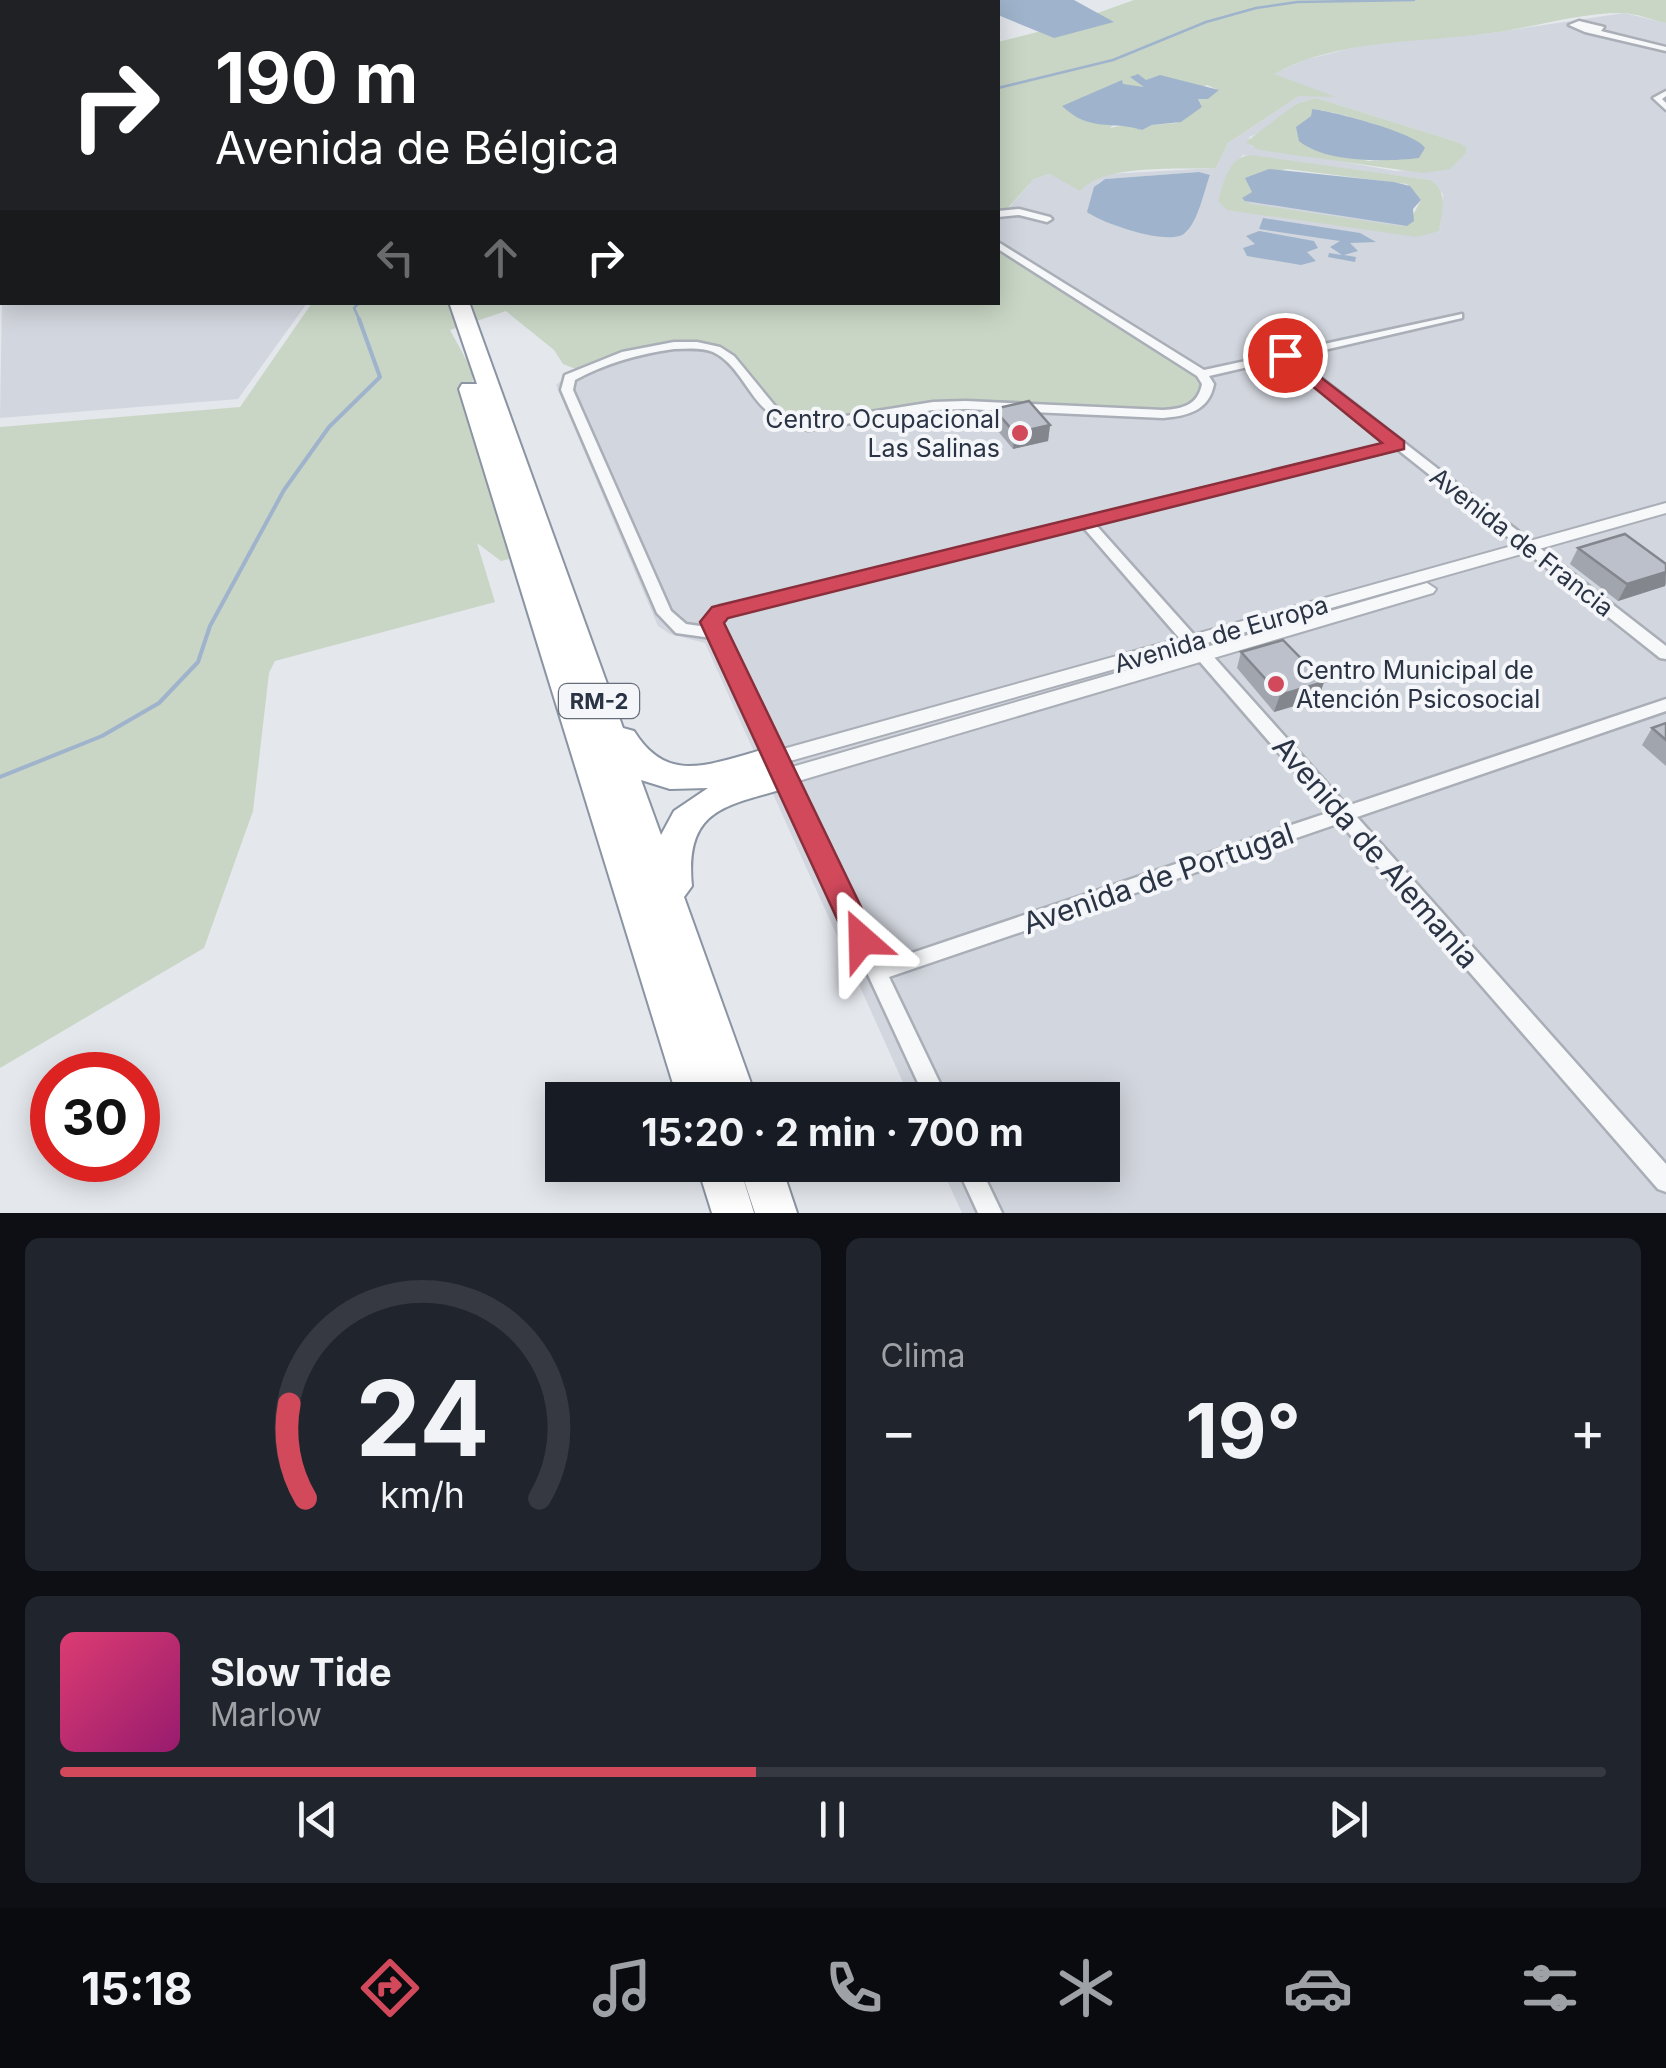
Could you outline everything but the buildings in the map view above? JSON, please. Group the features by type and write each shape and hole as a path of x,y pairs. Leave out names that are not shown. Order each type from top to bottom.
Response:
{"highway":[{"name":"RM-2","path":"441,305 692,1082"},
{"name":"RM-2","path":"460,305 735,1082"},
{"path":"602,709 614,717 629,754 644,769 666,778 698,780 780,768"},
{"path":"744,1082 675,886 670,861 675,834 695,809 780,768"},
{"path":"724,1182 734,1213"},
{"path":"766,1182 776,1213"}],"street":[{"path":"1597,29 1666,47"},
{"path":"1666,93 1657,98 1666,108"},
{"path":"1000,214 1019,212 1047,219"},
{"path":"715,628 681,629 665,613 567,390 569,378 660,348 703,345 730,357 768,410 788,422 808,426 966,404 1182,412 1204,399 1208,384 1202,374 1000,247"},
{"path":"1202,374 1458,316"},
{"name":"Avenida de Francia","path":"1285,355 1666,654"},
{"path":"928,1082 715,628 720,612 1397,445"},
{"name":"Avenida de Europa","path":"1533,552 1666,508"},
{"name":"Avenida de Europa","path":"780,768 1533,552 1666,520"},
{"name":"Avenida de Alemania","path":"1087,523 1666,1181"},
{"name":"Avenida de Portugal","path":"877,973 1666,706"},
{"path":"975,1182 990,1213"}],"shaded area":[{"path":"1624,13 1666,23 1666,1213 962,1213 948,1182 1120,1182 1120,1082 903,1082 705,643 670,634 658,626 556,385 591,363 665,343 688,341 714,345 734,354 772,407 954,401 1146,411 1201,386 1200,381 1000,252 1000,211 1007,210 1034,179 1051,174 1087,183 1108,174 1216,168 1228,143 1299,96 1329,96 1273,74 1305,60 1370,43 1485,34","holes":["1316,98 1457,142 1457,158 1452,166 1396,171 1251,146 1249,137 1260,133 1296,104","1243,155 1430,180 1443,194 1440,228 1232,168","1199,172 1210,176 1187,232 1177,237 1117,226 1089,214 1098,183 1105,179"]},
{"path":"2,305 306,305 238,399 0,418"}],"green space":[{"path":"1134,0 1666,0 1666,23 1632,14 1604,14 1501,32 1377,44 1324,54 1274,74 1336,97 1299,96 1228,143 1216,168 1124,172 1091,182 1080,191 1050,174 1034,179 1006,210 1000,211 1000,41 1061,26","holes":["1207,85 1218,90 1208,99 1198,99 1202,107 1176,123 1142,130 1125,125 1110,128 1144,102 1191,101 1187,93"]},
{"path":"1316,98 1457,142 1466,147 1466,153 1450,169 1423,173 1259,150 1246,142 1296,104","holes":["1312,109 1383,128 1419,158 1369,161 1309,148 1297,127 1311,116"]},
{"path":"1243,157 1430,180 1442,196 1439,231 1417,237 1227,210 1218,201 1228,172","holes":["1287,169 1407,184 1421,200 1407,226 1251,204 1242,198 1252,192 1246,178"]},
{"path":"1000,252 1197,376 1201,386 1193,402 1164,411 954,401 820,423 793,419 772,407 734,354 705,342 674,341 576,369 563,364 554,350 506,311 450,330 473,372 472,401 522,556 501,561 477,543 495,602 275,661 269,673 253,811 204,948 0,1068 0,427 240,407 311,305 1000,305"}],"water":[{"path":"1000,0 1074,0 1114,22 1054,38 1000,16"},
{"path":"1138,74 1146,80 1160,75 1219,90 1208,99 1198,99 1202,107 1181,122 1142,130 1082,120 1062,106 1122,80 1123,84 1144,87 1130,77"},
{"path":"1312,109 1391,130 1425,148 1419,158 1405,159 1356,159 1324,154 1299,141 1296,127 1311,116"},
{"path":"1269,169 1394,182 1410,186 1421,200 1413,209 1414,221 1407,226 1245,201 1242,198 1252,192 1245,178"},
{"path":"1199,172 1210,175 1200,206 1190,228 1177,237 1136,232 1087,212 1094,187 1105,179"},
{"path":"1263,218 1360,233 1376,242 1350,243 1358,251 1344,255 1356,257 1355,262 1328,257 1329,253 1342,255 1330,247 1340,241 1259,229"},
{"path":"1259,231 1314,241 1318,248 1307,252 1316,261 1301,265 1247,256 1243,248 1255,244 1246,236"}],"waterway":[{"path":"1000,88 1113,60 1206,22 1256,8 1297,2 1414,0"},
{"path":"357,305 354,308 360,321"},
{"path":"0,777 102,736 159,703 198,662 210,626 284,490 329,427 380,377 359,319"}],"place":[{"name":"Centro Ocupacional Las Salinas","path":"1020,433"},
{"name":"Centro Municipal de Atención Psicosocial","path":"1276,684"}],"route":[{"path":"862,940 712,622 720,612 1397,445 1285,355"}]}
